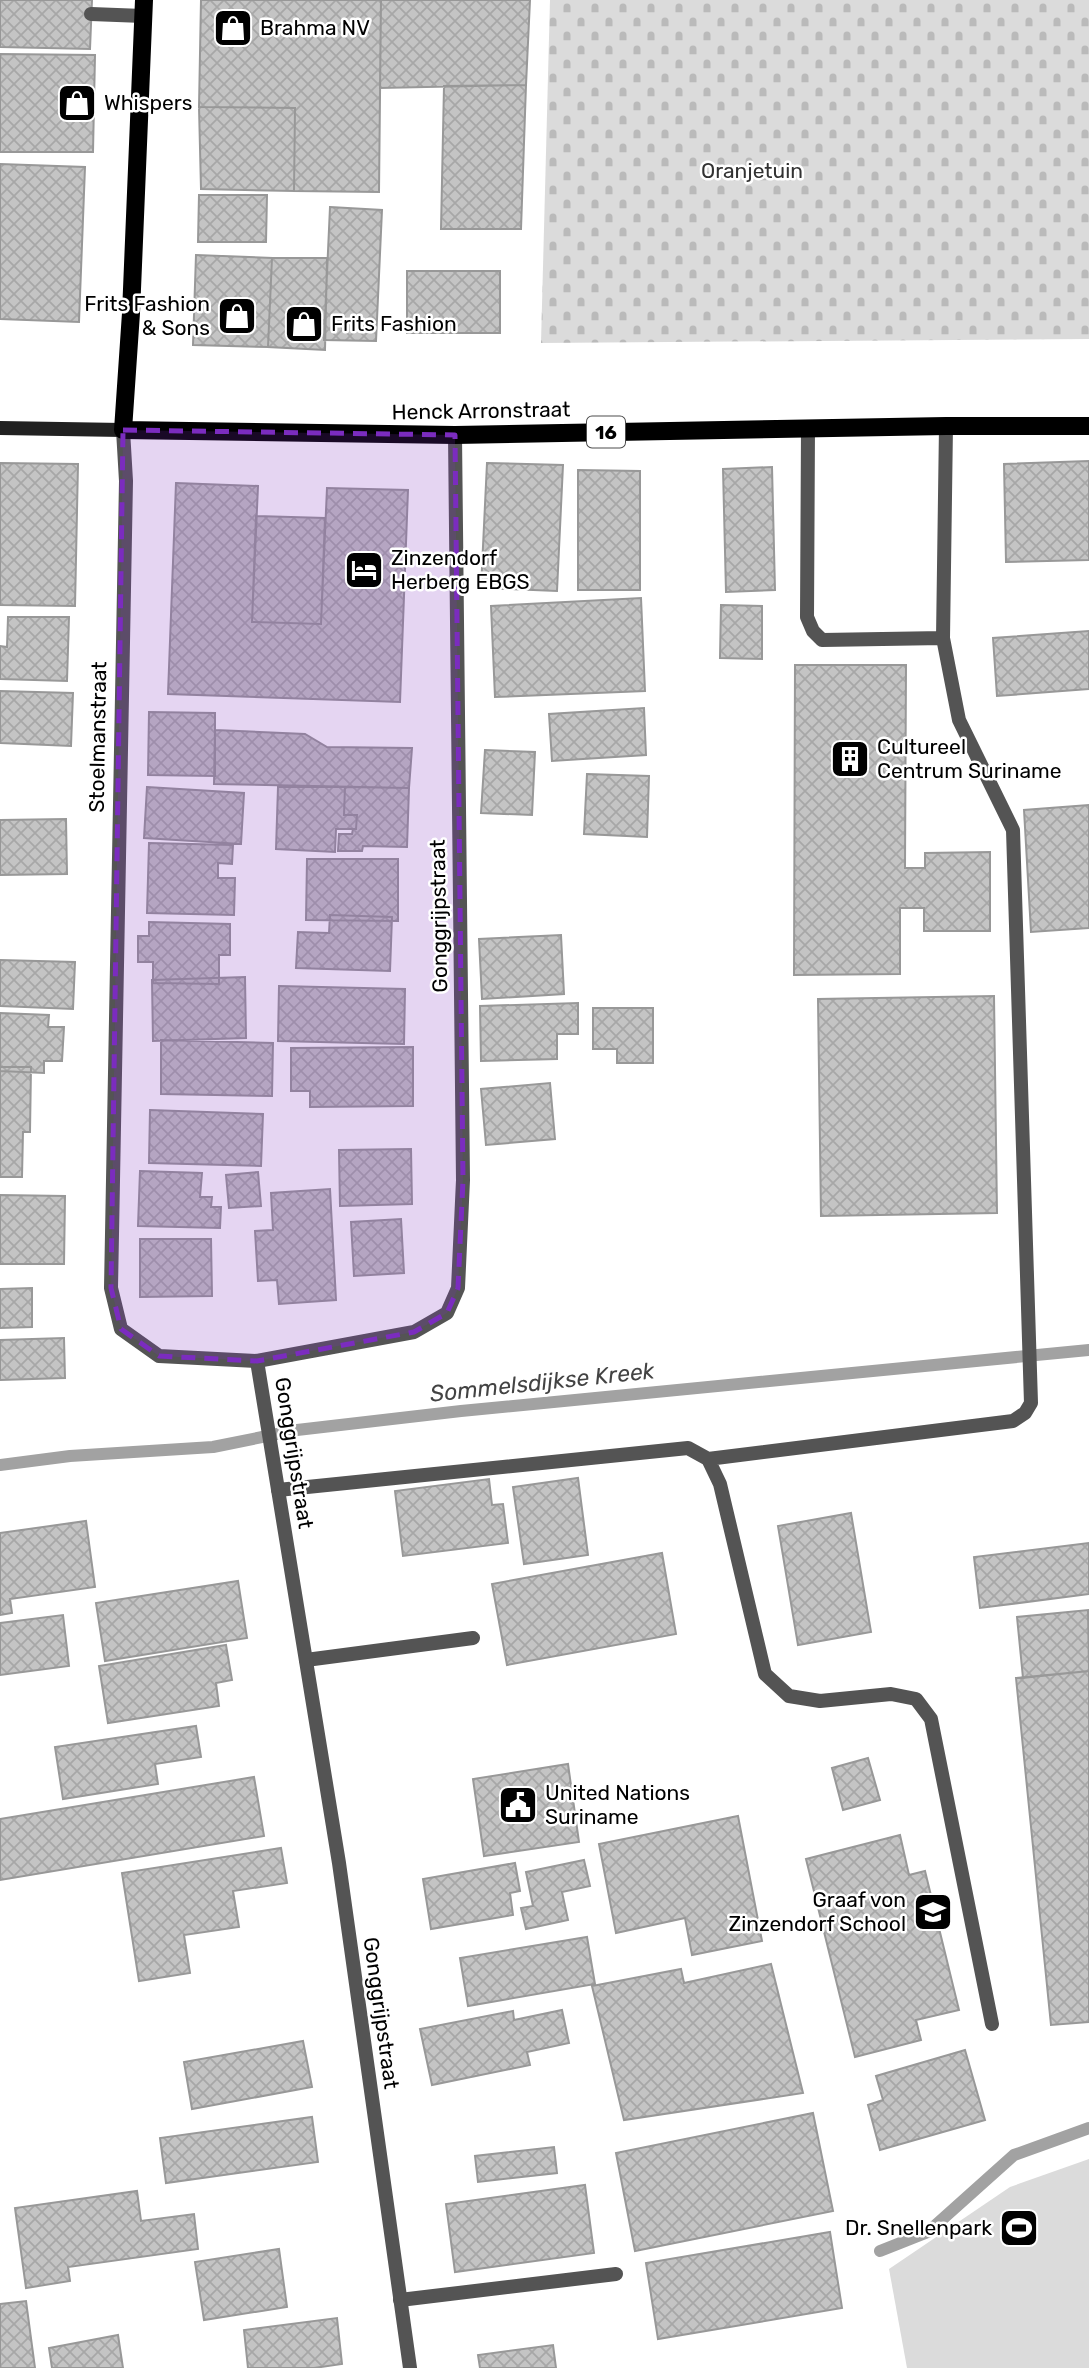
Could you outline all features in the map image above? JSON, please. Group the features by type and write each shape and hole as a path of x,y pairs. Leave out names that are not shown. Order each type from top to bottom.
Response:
{"main road":[{"name":"Stoelmanstraat","path":"123,430 131,313 144,8"},
{"name":"Henck Arronstraat","path":"0,428 455,435 1089,426"}],"street":[{"path":"91,14 144,8"},
{"path":"708,1459 1013,1421 1025,1413 1031,1403 1013,830 960,720 943,638 946,426"},
{"path":"808,428 807,617 813,631 822,640 943,638"},
{"name":"Stoelmanstraat","path":"123,430 126,495 111,1288 121,1329 159,1356 257,1361"},
{"name":"Gonggrijpstraat","path":"410,2368 339,1863 257,1361 414,1332 447,1313 458,1288 463,1180 455,435"},
{"path":"278,1484 688,1448 708,1459 720,1484 765,1674 789,1696 820,1701 891,1694 916,1699 931,1719 992,2024"},
{"path":"306,1660 473,1638"},
{"path":"400,2300 615,2274"}],"highlighted area":[{"path":"123,430 455,435 463,1180 458,1288 447,1313 414,1332 257,1361 159,1356 121,1329 111,1288"}],"green space":[{"name":"Oranjetuin","path":"550,0 1089,0 1089,339 541,343"},
{"name":"Dr. Snellenpark","path":"1089,2159 1089,2368 907,2368 889,2269 1010,2187"}],"building":[{"path":"0,0 92,0 90,49 0,47"},
{"path":"201,0 381,0 379,192 294,191 295,108 199,107"},
{"path":"381,0 530,0 526,85 380,88"},
{"path":"0,54 95,55 93,152 0,152"},
{"path":"526,85 521,229 441,229 444,86"},
{"path":"199,107 295,108 294,191 201,189"},
{"path":"0,164 85,167 79,322 0,319"},
{"path":"199,195 267,195 266,242 198,242"},
{"path":"330,207 382,210 376,341 324,340"},
{"path":"196,255 272,258 268,347 193,345"},
{"path":"272,258 327,258 325,350 268,347"},
{"path":"407,271 500,271 500,333 407,333"},
{"path":"1089,461 1089,560 1006,562 1004,464"},
{"path":"0,463 78,464 75,606 0,605"},
{"path":"487,463 563,465 557,591 481,588"},
{"path":"772,467 775,590 726,592 723,469"},
{"path":"578,470 640,471 640,590 578,590"},
{"name":"Zinzendorf Herberg EBGS","path":"176,483 258,486 252,622 321,624 327,488 408,490 400,702 168,694"},
{"path":"256,516 325,518 321,624 252,622"},
{"path":"641,598 645,691 495,697 491,606"},
{"path":"721,605 762,606 762,659 720,658"},
{"path":"8,617 69,617 67,681 0,679 0,646 7,647"},
{"path":"1089,631 1089,689 997,696 993,638"},
{"name":"Cultureel Centrum Suriname","path":"795,665 906,665 905,868 925,868 925,853 990,852 990,931 924,931 924,908 900,908 900,974 794,975"},
{"path":"0,691 73,693 71,746 0,743"},
{"path":"644,708 646,755 552,761 549,714"},
{"path":"149,712 215,713 215,776 148,775"},
{"path":"215,730 305,734 327,747 412,748 409,788 214,784"},
{"path":"485,750 535,752 532,815 481,813"},
{"path":"587,774 649,776 647,837 584,834"},
{"path":"147,787 244,793 241,844 144,838"},
{"path":"278,787 345,787 344,815 357,815 356,829 336,829 335,852 276,849"},
{"path":"345,787 409,788 407,847 363,846 362,851 338,851 339,834 352,834 353,829 356,829 357,815 344,815"},
{"path":"1089,805 1089,928 1031,932 1024,810"},
{"path":"66,819 67,874 0,875 0,820"},
{"path":"149,843 233,845 232,864 218,863 218,878 235,878 234,915 147,913"},
{"path":"307,859 398,859 398,921 306,920"},
{"path":"330,915 392,917 390,971 296,968 298,932 329,933"},
{"path":"149,922 230,924 230,955 219,955 219,984 153,983 153,962 138,962 138,936 149,936"},
{"path":"561,935 564,994 482,999 479,939"},
{"path":"0,960 75,962 73,1009 0,1006"},
{"path":"245,977 246,1038 153,1041 152,980"},
{"path":"279,986 405,989 404,1044 278,1041"},
{"path":"994,996 997,1213 821,1216 818,999"},
{"path":"578,1003 578,1034 557,1034 557,1059 481,1061 480,1006"},
{"path":"593,1008 653,1008 653,1063 617,1063 617,1049 593,1049"},
{"path":"0,1013 49,1015 48,1027 64,1027 62,1061 44,1061 44,1073 0,1071"},
{"path":"161,1040 273,1043 272,1096 161,1094"},
{"path":"413,1047 413,1106 310,1107 310,1091 291,1091 291,1048"},
{"path":"0,1067 31,1067 30,1132 23,1132 22,1177 0,1177"},
{"path":"550,1083 555,1139 486,1145 481,1089"},
{"path":"150,1110 263,1114 261,1166 149,1163"},
{"path":"411,1149 412,1204 340,1206 339,1150"},
{"path":"140,1171 202,1173 200,1197 212,1197 211,1207 221,1207 220,1228 138,1226"},
{"path":"258,1172 261,1206 229,1208 226,1175"},
{"path":"330,1189 336,1300 279,1304 277,1280 258,1281 255,1231 273,1230 271,1193"},
{"path":"0,1195 65,1196 64,1264 0,1264"},
{"path":"401,1219 404,1273 354,1276 351,1222"},
{"path":"140,1239 211,1239 212,1296 140,1297"},
{"path":"32,1288 32,1327 0,1328 0,1289"},
{"path":"64,1338 65,1378 0,1380 0,1340"},
{"path":"578,1478 588,1555 524,1564 513,1487"},
{"path":"489,1479 492,1505 503,1504 508,1543 403,1556 395,1491"},
{"path":"851,1513 871,1632 798,1645 778,1526"},
{"path":"86,1521 95,1587 10,1599 12,1613 0,1615 0,1533"},
{"path":"1089,1543 1089,1594 980,1608 974,1557"},
{"path":"662,1553 676,1634 507,1665 492,1584"},
{"path":"238,1581 247,1638 105,1661 96,1603"},
{"path":"1088,1610 1089,1671 1023,1678 1017,1617"},
{"path":"63,1615 69,1666 0,1675 0,1623"},
{"path":"226,1645 232,1680 216,1683 219,1706 108,1723 99,1666"},
{"path":"1089,1671 1089,2022 1051,2025 1016,1678"},
{"path":"196,1726 201,1757 155,1764 158,1784 63,1799 55,1747"},
{"path":"868,1758 880,1800 843,1810 832,1768"},
{"path":"568,1764 579,1842 484,1856 473,1779"},
{"path":"254,1777 264,1836 0,1880 0,1819"},
{"path":"738,1816 762,1941 692,1955 685,1918 616,1933 599,1844"},
{"path":"900,1835 909,1875 925,1871 959,2010 916,2020 921,2040 855,2057 806,1859"},
{"path":"281,1848 287,1883 233,1891 239,1927 184,1935 190,1973 139,1981 122,1873"},
{"path":"584,1860 590,1886 562,1892 568,1920 526,1929 521,1908 533,1906 526,1872"},
{"path":"515,1863 520,1891 510,1893 513,1915 431,1929 423,1879"},
{"path":"587,1937 595,1984 468,2006 460,1958"},
{"path":"771,1964 803,2093 624,2120 592,1986 681,1969 684,1983"},
{"path":"562,2010 569,2043 527,2052 530,2065 432,2085 420,2029 513,2011 514,2020"},
{"path":"303,2041 312,2087 192,2109 184,2062"},
{"path":"965,2050 985,2120 880,2150 868,2105 883,2100 876,2076"},
{"path":"813,2113 833,2211 635,2251 616,2153"},
{"path":"312,2117 318,2162 166,2183 160,2138"},
{"path":"554,2147 557,2173 478,2182 475,2156"},
{"path":"585,2185 594,2253 455,2272 446,2204"},
{"path":"137,2191 141,2221 194,2214 198,2249 68,2267 70,2281 26,2288 15,2208"},
{"path":"830,2232 842,2308 658,2339 646,2263"},
{"path":"279,2249 287,2307 204,2320 195,2262"},
{"path":"26,2301 35,2368 0,2368 0,2304"},
{"path":"337,2318 342,2364 314,2368 248,2368 244,2330"},
{"path":"118,2335 123,2368 52,2368 49,2348"},
{"path":"553,2345 556,2368 480,2368 478,2355"}],"waterway":[{"name":"Sommelsdijkse Kreek","path":"0,1465 70,1456 213,1447 297,1430 461,1411 1089,1350"},
{"path":"880,2251 928,2232 1014,2155 1089,2128"}],"place":[{"name":"Brahma NV","path":"233,28"},
{"name":"Whispers","path":"77,103"},
{"name":"Frits Fashion & Sons","path":"237,316"},
{"name":"Frits Fashion","path":"304,324"},
{"name":"Zinzendorf Herberg EBGS","path":"364,570"},
{"name":"Cultureel Centrum Suriname","path":"850,759"},
{"name":"United Nations Suriname","path":"518,1805"},
{"name":"Graaf von Zinzendorf School","path":"933,1912"},
{"name":"Dr. Snellenpark","path":"1019,2228"}]}
